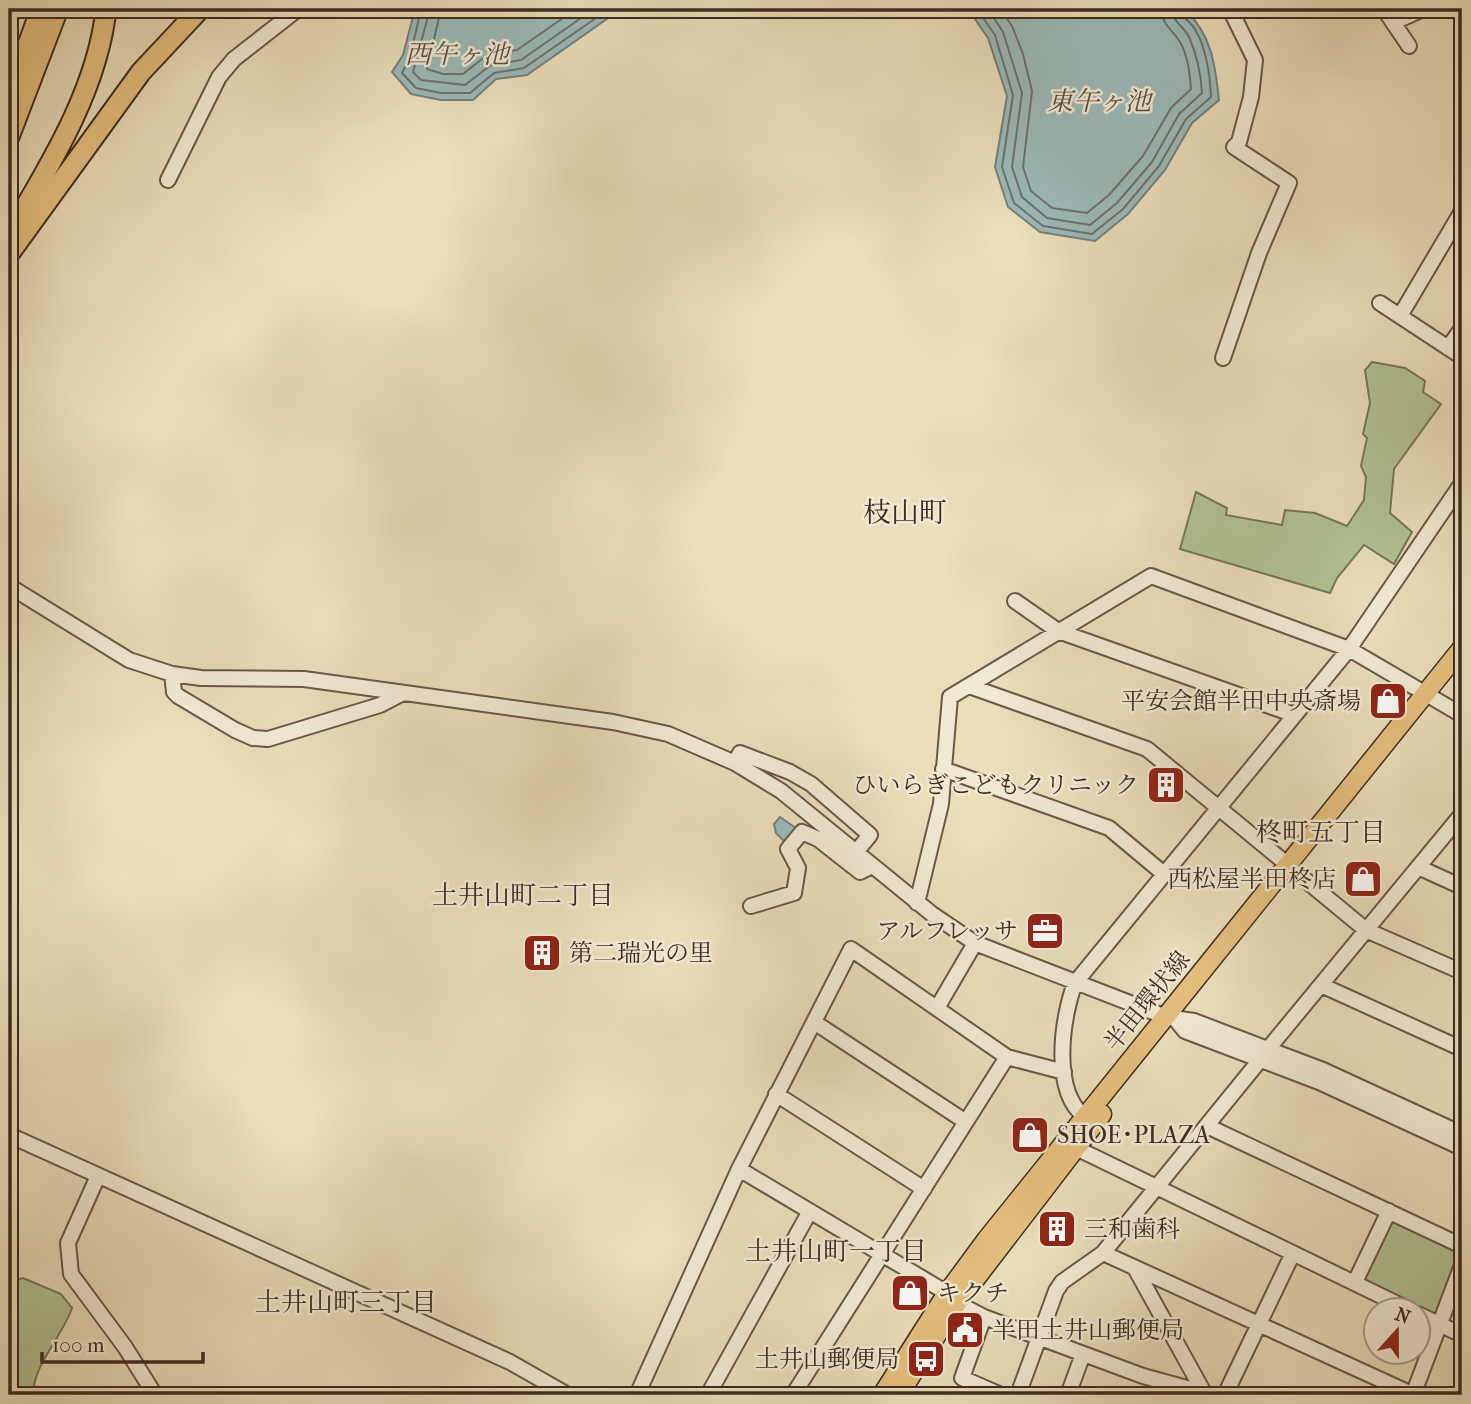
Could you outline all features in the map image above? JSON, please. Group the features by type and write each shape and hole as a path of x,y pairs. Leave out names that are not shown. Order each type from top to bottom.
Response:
{"highway":[{"path":"9,96 41,9"},
{"path":"9,137 58,9"},
{"path":"9,235 69,125 91,75 106,9"},
{"path":"9,254 141,72 201,9"}],"main road":[{"name":"半田環状線","path":"1432,697 1462,648"},
{"name":"半田環状線","path":"883,1395 1085,1117 1171,1019 1432,697 1462,667"},
{"name":"半田環状線","path":"900,1395 952,1298 1076,1148 1171,1019"}],"street":[{"path":"168,180 219,77 234,59 298,9"},
{"path":"1223,358 1259,253 1289,183 1234,147 1251,97 1255,60 1230,9"},
{"path":"1384,9 1409,46"},
{"path":"1394,22 1423,9"},
{"path":"1401,316 1462,211"},
{"path":"1380,303 1462,357"},
{"path":"1448,348 1462,328"},
{"path":"1085,1117 1075,1109 1064,1072 1066,1008 1075,983 1349,649 1462,483"},
{"path":"917,903 941,804 950,697 1150,576 1349,649 1462,715"},
{"path":"9,586 129,660 172,674 201,678 304,680 639,727 701,747 735,763 781,791 917,903 975,943 1171,1019 1185,1031 1323,1070 1462,1134"},
{"path":"1015,601 1058,631 1295,715"},
{"path":"172,674 174,692 178,696 235,730 260,739 282,737 380,705 403,694"},
{"path":"970,686 1147,749 1366,930 1462,972"},
{"path":"735,763 740,753 790,772 811,784 870,835 856,852"},
{"path":"943,769 1109,828 1164,874"},
{"path":"1018,1395 1056,1291 1062,1282 1103,1253 1462,814"},
{"path":"751,906 794,892 798,868 788,849 802,832 818,839 860,872 872,866"},
{"path":"1418,867 1462,887"},
{"path":"937,1009 975,943"},
{"path":"637,1395 739,1169 851,949 1007,1057 1064,1072"},
{"path":"1321,985 1462,1049"},
{"path":"814,1022 966,1122"},
{"path":"1264,1055 1462,1148"},
{"path":"793,1395 1007,1057"},
{"path":"776,1094 924,1189"},
{"path":"1207,1126 1462,1246"},
{"path":"9,1135 510,1362 568,1395"},
{"path":"1076,1148 1382,1296"},
{"path":"739,1169 984,1317 1143,1376 1208,1393"},
{"path":"98,1176 68,1242 71,1274 125,1347 155,1395"},
{"path":"708,1395 810,1211"},
{"path":"1355,1282 1389,1211"},
{"path":"1103,1253 1413,1395 1462,1265"},
{"path":"1225,1395 1293,1253"},
{"path":"1135,1268 1208,1393"},
{"path":"984,1317 962,1378 1000,1395"},
{"path":"1432,1320 1462,1335"},
{"path":"1069,1395 1083,1354"}],"green space":[{"path":"1372,362 1405,368 1425,381 1423,392 1441,404 1394,469 1390,513 1412,532 1394,564 1364,545 1337,578 1330,593 1180,549 1196,492 1227,508 1226,515 1282,525 1285,510 1315,513 1347,526 1364,500 1366,477 1361,466 1367,438 1363,434 1370,403 1365,370"},
{"path":"1393,1219 1458,1249 1460,1254 1437,1313 1432,1314 1432,1296 1396,1296 1363,1280 1389,1221"},
{"path":"23,1278 61,1294 72,1308 38,1373 33,1395 9,1395 9,1282"}],"water":[{"name":"西午ヶ池","path":"415,9 621,9 527,75 496,79 473,100 441,100 411,94 392,72 403,55"},
{"name":"東午ヶ池","path":"968,9 1185,9 1207,40 1214,63 1219,100 1192,123 1165,170 1128,214 1095,241 1040,232 1008,207 995,167 1007,96 988,38"},
{"path":"780,817 796,828 797,833 786,843 776,833 774,824"}],"place":[{"name":"平安会館半田中央斎場","path":"1388,701"},
{"name":"ひいらぎこどもクリニック","path":"1166,785"},
{"name":"西松屋半田柊店","path":"1363,879"},
{"name":"アルフレッサ","path":"1045,931"},
{"name":"第二瑞光の里","path":"542,953"},
{"name":"SHOE･PLAZA","path":"1030,1135"},
{"name":"三和歯科","path":"1057,1229"},
{"name":"キクチ","path":"910,1293"},
{"name":"半田土井山郵便局","path":"965,1330"},
{"name":"土井山郵便局","path":"926,1359"}],"district":[{"name":"枝山町","path":"905,512"},
{"name":"柊町五丁目","path":"1321,832"},
{"name":"土井山町二丁目","path":"523,895"},
{"name":"土井山町一丁目","path":"836,1251"},
{"name":"土井山町三丁目","path":"346,1302"}]}
